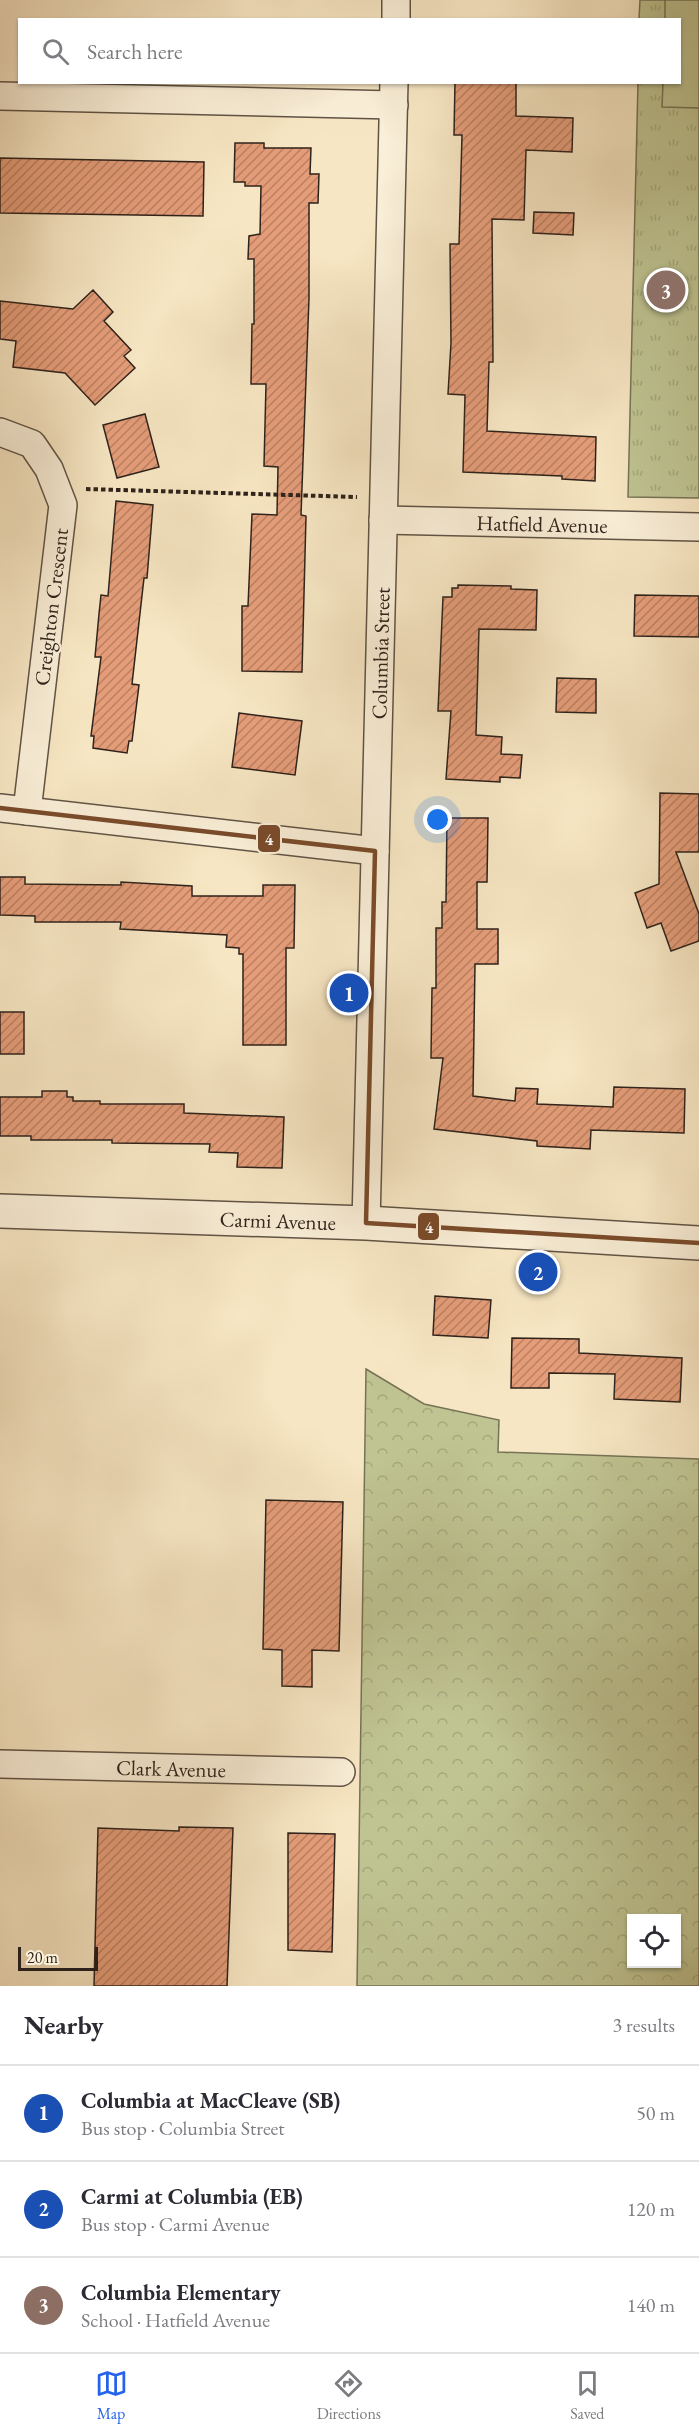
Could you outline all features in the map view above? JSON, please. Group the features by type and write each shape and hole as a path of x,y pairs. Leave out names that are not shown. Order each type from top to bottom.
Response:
{"street":[{"path":"396,0 396,18"},
{"path":"0,96 394,94"},
{"name":"Columbia Street","path":"366,1223 394,94"},
{"name":"Creighton Crescent","path":"0,432 33,444 49,469 63,505 27,811"},
{"name":"Hatfield Avenue","path":"383,520 699,527"},
{"path":"0,808 375,851"},
{"name":"Carmi Avenue","path":"0,1211 366,1223 699,1243"},
{"name":"Clark Avenue","path":"0,1764 341,1772"}],"path":[{"path":"57,488 361,497 384,492"}],"green space":[{"path":"640,0 699,0 699,498 628,497 638,84 681,84 681,18 639,18"},
{"path":"665,0 699,0 699,108 662,107 663,84 681,84 681,18 665,18"},
{"path":"366,1369 424,1404 499,1420 498,1452 699,1459 699,1986 357,1986"}],"building":[{"path":"455,84 516,84 516,116 573,118 572,152 526,150 524,220 492,219 493,362 489,362 487,431 596,437 595,481 562,479 562,476 463,472 465,395 448,394 451,343 450,244 459,244 462,135 454,135"},
{"path":"235,143 264,143 264,148 311,148 310,174 319,174 318,203 309,203 309,298 301,515 306,516 302,672 242,671 242,606 248,606 252,514 277,515 278,467 264,466 266,384 251,384 254,259 248,259 249,236 260,234 261,186 245,186 245,182 234,182"},
{"path":"0,158 204,162 203,216 0,213"},
{"path":"534,212 574,213 573,235 533,233"},
{"path":"93,290 113,312 104,321 131,350 124,356 135,368 95,405 65,373 13,367 16,341 0,339 0,301 73,309"},
{"path":"145,414 159,467 117,478 103,425"},
{"path":"116,501 153,505 147,578 144,578 132,684 139,685 132,741 129,741 127,753 93,748 94,736 91,736 101,657 95,657 101,595 108,596"},
{"path":"458,585 511,586 511,589 537,590 536,630 479,629 476,735 502,737 501,754 522,755 520,778 500,777 500,782 446,779 451,711 438,711 443,597 452,597 452,588 458,588"},
{"path":"635,595 699,596 699,637 634,636"},
{"path":"557,678 596,679 596,713 556,712"},
{"path":"239,713 302,721 295,775 232,767"},
{"path":"660,793 699,794 699,852 676,852 699,914 699,941 671,951 661,923 647,928 635,893 659,884"},
{"path":"447,818 488,818 487,882 477,882 477,929 498,929 498,964 475,964 473,1096 515,1101 516,1088 538,1089 537,1104 613,1107 614,1087 685,1089 684,1133 591,1130 590,1149 537,1146 537,1141 434,1129 443,1058 431,1058 432,988 436,988 436,928 442,928 442,902 446,902"},
{"path":"0,877 25,877 25,884 121,885 121,882 192,886 192,896 263,896 263,885 295,885 294,948 286,948 286,1045 243,1045 243,954 239,954 239,948 226,947 227,935 120,929 121,922 35,922 35,916 0,915"},
{"path":"0,1012 24,1012 24,1054 0,1054"},
{"path":"42,1091 67,1091 67,1097 73,1097 73,1101 100,1101 100,1104 184,1104 184,1113 284,1117 282,1168 237,1167 238,1153 209,1152 210,1144 112,1143 112,1140 31,1140 31,1136 0,1136 0,1097 42,1097"},
{"path":"435,1296 491,1300 488,1338 433,1335"},
{"path":"512,1338 579,1339 579,1353 682,1358 680,1402 614,1399 615,1374 549,1373 549,1388 511,1388"},
{"path":"266,1500 343,1502 339,1651 312,1650 312,1687 282,1686 282,1650 263,1649"},
{"path":"179,1827 233,1828 227,1986 94,1986 98,1828 179,1831"},
{"path":"288,1833 335,1834 332,1952 288,1950"}],"transit line":[{"name":"4","path":"0,808 375,851 366,1223 699,1243"}],"place":[{"name":"Columbia Elementary","path":"666,290"},
{"name":"Columbia at MacCleave (SB)","path":"349,993"},
{"name":"Carmi at Columbia (EB)","path":"538,1272"}]}
